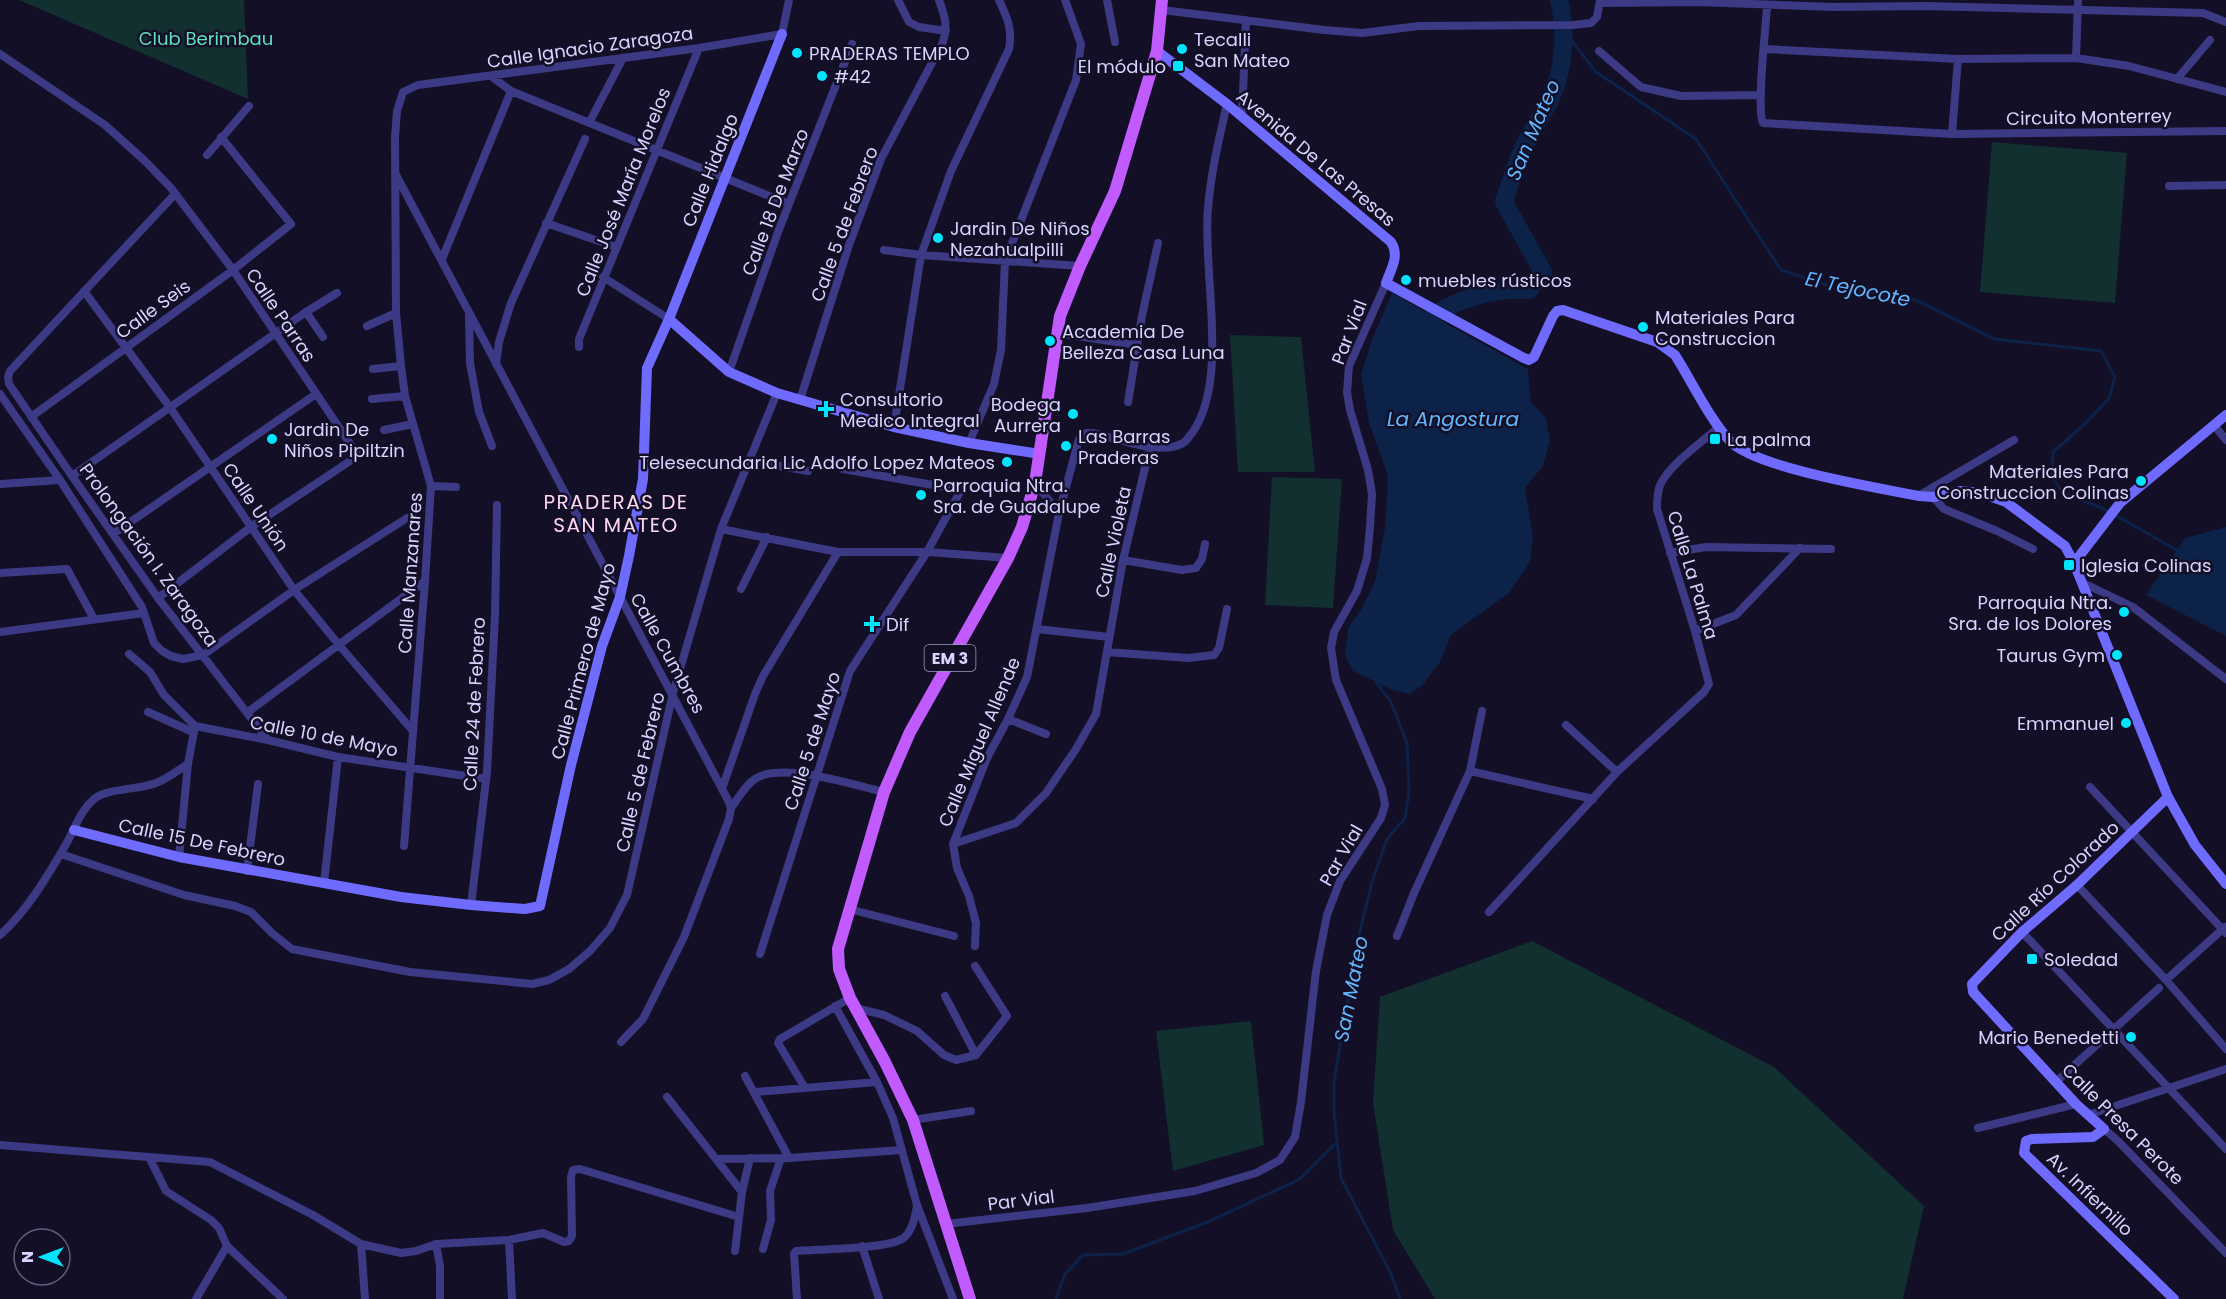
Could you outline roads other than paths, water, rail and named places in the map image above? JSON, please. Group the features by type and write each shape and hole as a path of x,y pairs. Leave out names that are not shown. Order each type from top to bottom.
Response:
{"main road":[{"name":"EM 3","path":"970,1299 913,1120 838,969 838,949 884,792 910,732 1008,558 1022,527 1035,483 1056,333 1065,300 1115,191 1157,51 1162,5"}],"street":[{"path":"782,34 789,0"},
{"path":"898,0 909,22 919,27 946,31 946,18 939,0"},
{"path":"894,427 921,255 951,171 1009,49 1010,26 999,0"},
{"path":"969,443 994,384 1001,350 1005,261 1076,80 1081,44 1065,0"},
{"path":"1107,0 1115,42"},
{"path":"2076,58 2078,0"},
{"path":"1162,5 1246,20 1362,33 1419,26 1573,25 1594,22 1600,1 1756,2 1767,6 1812,3 1925,3 2203,13 2226,22"},
{"name":"Circuito Monterrey","path":"1767,6 1761,95 1763,123 1952,134 2226,131"},
{"path":"1242,117 1246,20"},
{"name":"Calle 5 de Febrero","path":"800,400 849,245 881,159 943,42 946,31"},
{"name":"Calle Ignacio Zaragoza","path":"403,92 418,85 699,48 782,34"},
{"name":"Calle Hidalgo","path":"669,319 782,34"},
{"path":"2177,79 2210,40"},
{"name":"Calle 18 De Marzo","path":"729,372 789,204 852,44"},
{"name":"Calle José María Morelos","path":"579,347 579,339 603,277 699,48"},
{"name":"Circuito Monterrey","path":"1765,49 1958,59 2076,58 2129,66 2226,92"},
{"name":"Avenida De Las Presas","path":"1157,51 1227,104 1390,242 1395,258 1386,283"},
{"path":"1599,51 1641,87 1681,96 1761,95"},
{"name":"Calle Parras","path":"0,54 105,125 145,161 175,194 233,270 357,454 356,457 251,527"},
{"path":"589,123 623,58"},
{"path":"1952,134 1958,59"},
{"path":"491,76 511,91 789,204"},
{"path":"442,259 511,91"},
{"name":"Calle Manzanares","path":"403,92 397,111 394,171 396,313 405,396 431,486 404,846"},
{"path":"1150,447 1168,448 1184,443 1197,426 1207,396 1212,353 1208,279 1208,210 1214,164 1227,104"},
{"path":"207,155 249,106"},
{"name":"Calle Seis","path":"31,417 233,270 291,224 221,138"},
{"path":"496,366 499,342 511,303 585,139"},
{"name":"Calle Cumbres","path":"394,171 496,366 723,786 731,808"},
{"path":"2169,186 2226,185"},
{"path":"84,291 175,194"},
{"path":"546,223 616,247"},
{"path":"1128,402 1158,243"},
{"path":"884,250 921,255 1080,266"},
{"path":"603,277 669,319 729,372 777,393 894,427 969,443 1040,454"},
{"path":"1386,283 1529,360 1534,357 1553,316 1557,311 1563,310 1657,342 1676,355 1719,427 1730,441 1745,451 1793,469 1919,496 1933,497 1961,491 1981,493 2006,502 2065,546 2074,563 2168,797 2195,845 2226,884"},
{"name":"Par Vial","path":"946,1224 1111,1205 1195,1191 1256,1173 1280,1160 1295,1137 1316,971 1327,915 1340,881 1381,818 1385,805 1382,789 1336,680 1331,648 1334,632 1357,591 1367,558 1370,527 1372,494 1368,470 1350,410 1347,392 1349,366 1386,283"},
{"name":"Calle Unión","path":"84,291 169,406 294,590 413,730"},
{"name":"Prolongación I. Zaragoza","path":"84,291 10,371 9,384 158,598 268,740"},
{"path":"72,476 169,406 337,293"},
{"path":"469,311 470,363 479,412 492,446"},
{"path":"306,312 323,337"},
{"path":"367,326 396,313"},
{"name":"Calle Primero de Mayo","path":"540,906 571,765 602,646 620,597 644,479 647,368 669,319"},
{"path":"1056,333 1137,345"},
{"path":"373,369 401,366"},
{"path":"113,534 316,393"},
{"name":"Calle 5 de Febrero","path":"61,854 184,895 236,906 251,912 292,949 410,972 532,984 549,980 569,969 590,951 610,928 627,895 673,693 721,529 751,461 777,393"},
{"path":"0,394 60,480 144,613 154,643 171,657 183,659 203,655 294,590 407,518"},
{"path":"372,399 405,396"},
{"path":"2074,563 2121,503 2226,415"},
{"path":"384,430 413,424"},
{"path":"2214,425 2226,440"},
{"name":"Calle La Palma","path":"1617,772 1704,692 1709,684 1657,509 1657,496 1661,484 1678,463 1719,427"},
{"name":"Calle Miguel Allende","path":"975,946 976,923 969,896 957,868 953,844 987,758 1027,677 1059,513 1079,439 1086,433 1094,433 1150,447"},
{"path":"1919,496 2014,440"},
{"name":"Calle Violeta","path":"953,844 1016,823 1046,793 1076,749 1096,714 1123,560 1150,447"},
{"path":"751,461 808,471"},
{"name":"Calle 5 de Mayo","path":"760,954 850,670 927,552 961,490 843,469"},
{"path":"0,484 60,480"},
{"path":"1035,483 1059,513"},
{"path":"431,486 456,487"},
{"path":"1933,497 1944,509 2033,549"},
{"name":"Calle 24 de Febrero","path":"471,905 486,779 495,615 497,505"},
{"path":"158,598 251,527"},
{"path":"721,529 838,552 927,552 1008,558"},
{"path":"741,589 767,537"},
{"path":"1123,560 1182,570 1196,568 1202,559 1205,544"},
{"path":"1670,552 1706,547 1831,549"},
{"path":"1695,631 1736,615 1800,548"},
{"path":"723,786 763,676 838,552"},
{"path":"0,573 67,569 94,620"},
{"path":"248,712 425,581"},
{"path":"2081,582 2133,607 2226,679"},
{"path":"1107,652 1188,658 1214,655 1220,648 1227,609"},
{"path":"0,632 144,613"},
{"path":"1037,629 1109,638"},
{"path":"129,654 150,672 164,695 194,729 188,764 179,857"},
{"path":"1396,936 1470,771 1482,711"},
{"name":"Calle 10 de Mayo","path":"148,712 194,729 268,740 338,757 486,779"},
{"path":"1008,719 1046,734"},
{"path":"1488,912 1617,772 1566,724"},
{"path":"324,883 338,757"},
{"path":"0,935 18,919 61,854 78,818 97,796 156,783 188,764"},
{"path":"1470,771 1593,799"},
{"path":"621,1042 643,1019 684,937 729,819 731,808 753,780 773,773 817,775 884,792"},
{"path":"247,871 258,784"},
{"path":"2090,787 2225,930 2166,980"},
{"name":"Calle Río Colorado","path":"1973,992 1974,980 2168,797"},
{"name":"Calle 15 De Febrero","path":"74,830 179,857 247,871 401,897 525,909 540,906"},
{"path":"2077,885 2166,980 2226,1049"},
{"path":"849,909 954,936"},
{"path":"2022,933 2226,1149"},
{"path":"805,1088 778,1043 835,1006 853,1003 884,1015 917,1031 944,1055 956,1060 976,1055 1007,1016 975,966"},
{"path":"2057,1081 2159,988"},
{"name":"Calle Presa Perote","path":"1973,992 2076,1104 2118,1141 2226,1253"},
{"path":"945,996 976,1055"},
{"path":"835,1006 877,1082 893,1118 917,1205 953,1299"},
{"path":"2088,1115 2226,1069"},
{"path":"746,1076 785,1158 770,1191 771,1220 763,1249"},
{"path":"754,1092 877,1082"},
{"path":"667,1097 742,1192"},
{"path":"1978,1128 2076,1104"},
{"path":"913,1120 971,1110"},
{"name":"Av. Infiernillo","path":"2104,1129 2093,1137 2032,1139 2026,1141 2024,1153 2174,1299"},
{"path":"0,1144 210,1162 304,1210 361,1244 401,1253 436,1244 509,1240 543,1233 564,1242 569,1241 572,1236 571,1177 573,1170 580,1169 740,1217"},
{"path":"717,1159 785,1158 902,1150"},
{"path":"149,1157 166,1191 211,1220 219,1228 227,1246 283,1299"},
{"path":"735,1251 742,1192 750,1158"},
{"path":"797,1299 794,1254 796,1251 888,1244 904,1238 915,1220 917,1205"},
{"path":"509,1240 512,1299"},
{"path":"361,1244 365,1299"},
{"path":"436,1244 440,1266 440,1299"},
{"path":"196,1299 227,1246"},
{"path":"862,1246 879,1299"}],"water":[{"name":"La Angostura","path":"1392,293 1528,369 1531,403 1546,418 1550,441 1543,466 1525,488 1533,536 1530,562 1510,592 1451,635 1440,662 1422,686 1409,694 1392,690 1353,671 1345,656 1348,628 1362,608 1375,581 1385,528 1388,476 1369,423 1361,374 1372,340"},
{"path":"2226,527 2226,636 2146,595 2185,538"}],"waterway":[{"name":"San Mateo","path":"1434,315 1456,303 1480,295 1529,290 1543,272 1504,202 1521,153 1555,88 1563,51 1563,25 1559,0"},
{"name":"El Tejocote","path":"1562,28 1596,72 1696,139 1781,270 1827,285 1916,300 1994,339 2101,351 2115,377 2109,398 2086,423 2053,452 2052,477 2063,493 2102,508 2177,550"},
{"name":"San Mateo","path":"1376,682 1391,702 1407,743 1409,791 1405,818 1387,839 1372,882 1359,935 1334,1081 1334,1112 1341,1178 1391,1274 1400,1299"},
{"path":"1056,1299 1065,1274 1083,1255 1123,1254 1210,1221 1300,1179 1337,1142"}],"place":[{"name":"Tecalli San Mateo","path":"1182,49"},
{"name":"PRADERAS TEMPLO","path":"797,53"},
{"name":"El módulo","path":"1178,66"},
{"name":"#42","path":"822,76"},
{"name":"Jardin De Niños Nezahualpilli","path":"938,238"},
{"name":"muebles rústicos","path":"1406,280"},
{"name":"Materiales Para Construccion","path":"1643,327"},
{"name":"Academia De Belleza Casa Luna","path":"1050,341"},
{"name":"Consultorio Medico Integral","path":"826,409"},
{"name":"Bodega Aurrera","path":"1073,414"},
{"name":"Jardin De Niños Pipiltzin","path":"272,439"},
{"name":"La palma","path":"1715,439"},
{"name":"Las Barras Praderas","path":"1066,446"},
{"name":"Telesecundaria Lic Adolfo Lopez Mateos","path":"1007,462"},
{"name":"Materiales Para Construccion Colinas","path":"2141,481"},
{"name":"Parroquia Ntra. Sra. de Guadalupe","path":"921,495"},
{"name":"Iglesia Colinas","path":"2069,565"},
{"name":"Parroquia Ntra. Sra. de los Dolores","path":"2124,612"},
{"name":"Dif","path":"872,624"},
{"name":"Taurus Gym","path":"2117,655"},
{"name":"Emmanuel","path":"2126,723"},
{"name":"Soledad","path":"2032,959"},
{"name":"Mario Benedetti","path":"2131,1037"}],"district":[{"name":"PRADERAS DE SAN MATEO","path":"616,514"}],"park label":[{"name":"Club Berimbau","path":"206,38"}]}
